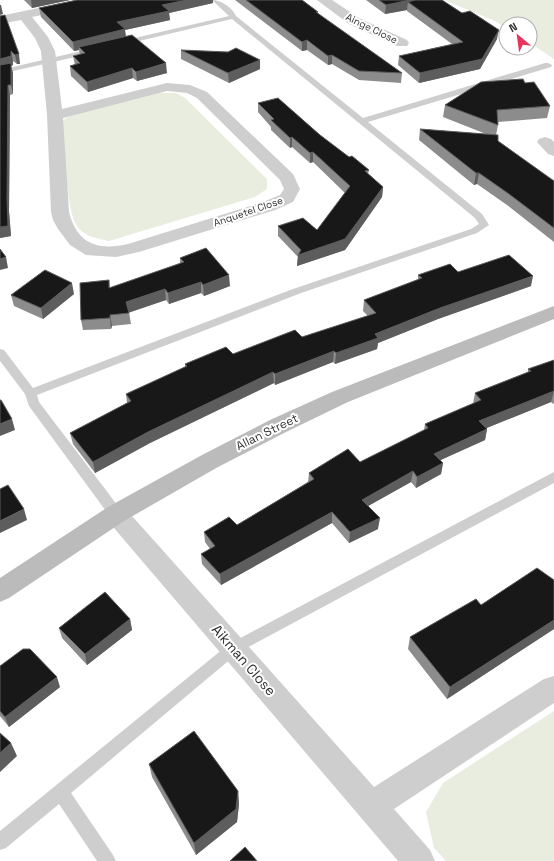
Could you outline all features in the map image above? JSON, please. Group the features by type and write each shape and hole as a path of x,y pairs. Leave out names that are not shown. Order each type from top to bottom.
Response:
{"street":[{"path":"0,20 95,0"},
{"name":"Ainge Close","path":"323,0 354,21 402,43"},
{"name":"Anquetel Close","path":"24,15 41,36 48,51 55,115 60,212 62,220 76,241 92,250 116,252 133,248 269,206 287,198 292,189 287,178 202,95 190,89 175,87 156,89 55,115"},
{"name":"Allan Street","path":"0,591 116,514 210,461 284,422 340,397 554,312"},
{"name":"Aikman Close","path":"116,514 419,861"},
{"path":"372,806 554,688"}],"lane":[{"path":"31,393 297,291 474,231 484,225 479,216 214,0"},
{"path":"117,44 233,17"},
{"path":"0,72 101,48"},
{"path":"361,121 548,65"},
{"path":"0,353 31,393 33,402 116,514"},
{"path":"0,842 234,648 554,477"},
{"path":"60,791 107,861"}],"shaded area":[{"path":"444,0 554,0 554,59 538,48 538,16 498,16 498,23"},
{"path":"158,93 176,93 185,98 267,179 267,189 255,197 109,241 95,238 83,233 73,218 70,206 61,123 66,118 77,113"},
{"path":"554,711 554,861 446,861 434,848 426,812 443,783"}],"building":[{"path":"77,0 187,0 162,5 169,11 117,22 125,29 73,42 39,8"},
{"path":"246,0 302,0 318,12 316,12 402,73 359,71 332,55 328,56 307,40 302,42"},
{"path":"379,0 410,0 386,5"},
{"path":"415,0 442,0 462,13 470,11 498,29 498,32 482,59 420,73 399,56 463,42 408,2"},
{"path":"5,15 19,54 15,55 11,51 11,56 0,59 0,16"},
{"path":"132,35 166,63 136,72 132,68 87,82 70,66 80,63 73,56 85,53 79,47"},
{"path":"236,48 260,60 228,73 181,50 228,52"},
{"path":"11,63 11,85 8,85 8,226 0,227 0,65"},
{"path":"523,79 525,83 534,82 550,106 497,110 498,125 445,105 481,82"},
{"path":"278,98 320,135 349,157 352,156 369,170 365,171 383,187 345,239 298,255 301,250 278,226 303,218 317,230 350,186 313,152 310,153 292,137 290,138 271,120 274,119 258,103"},
{"path":"420,129 498,135 498,141 554,181 554,228 509,194 479,173 476,173"},
{"path":"206,248 229,275 203,285 201,282 168,293 165,289 126,302 129,313 110,315 110,318 81,320 80,283 109,280 109,288 184,262 180,258"},
{"path":"0,249 6,257 0,259"},
{"path":"509,255 533,276 440,308 375,334 378,338 336,353 334,351 275,374 273,372 148,432 93,462 70,433 131,401 126,394 187,366 185,364 226,347 233,354 295,330 302,337 376,313 364,300 422,278 418,275 450,264 458,272"},
{"path":"45,270 72,283 41,308 11,295"},
{"path":"554,360 554,391 479,421 487,429 434,454 443,463 417,477 413,471 362,500 380,518 350,532 332,512 220,574 201,554 215,546 204,532 229,517 237,525 314,479 309,473 348,449 360,462 428,428 425,424 481,400 475,393 531,371 528,369"},
{"path":"0,400 12,419 0,424"},
{"path":"8,485 24,509 0,521 0,489"},
{"path":"537,568 554,580 554,620 450,687 410,637 476,599 481,605"},
{"path":"105,592 130,619 85,654 59,628"},
{"path":"23,649 30,649 57,677 5,717 0,711 0,666"},
{"path":"194,731 238,791 236,809 194,843 149,764"},
{"path":"0,733 11,743 0,753"},
{"path":"245,847 257,861 230,861"}]}
